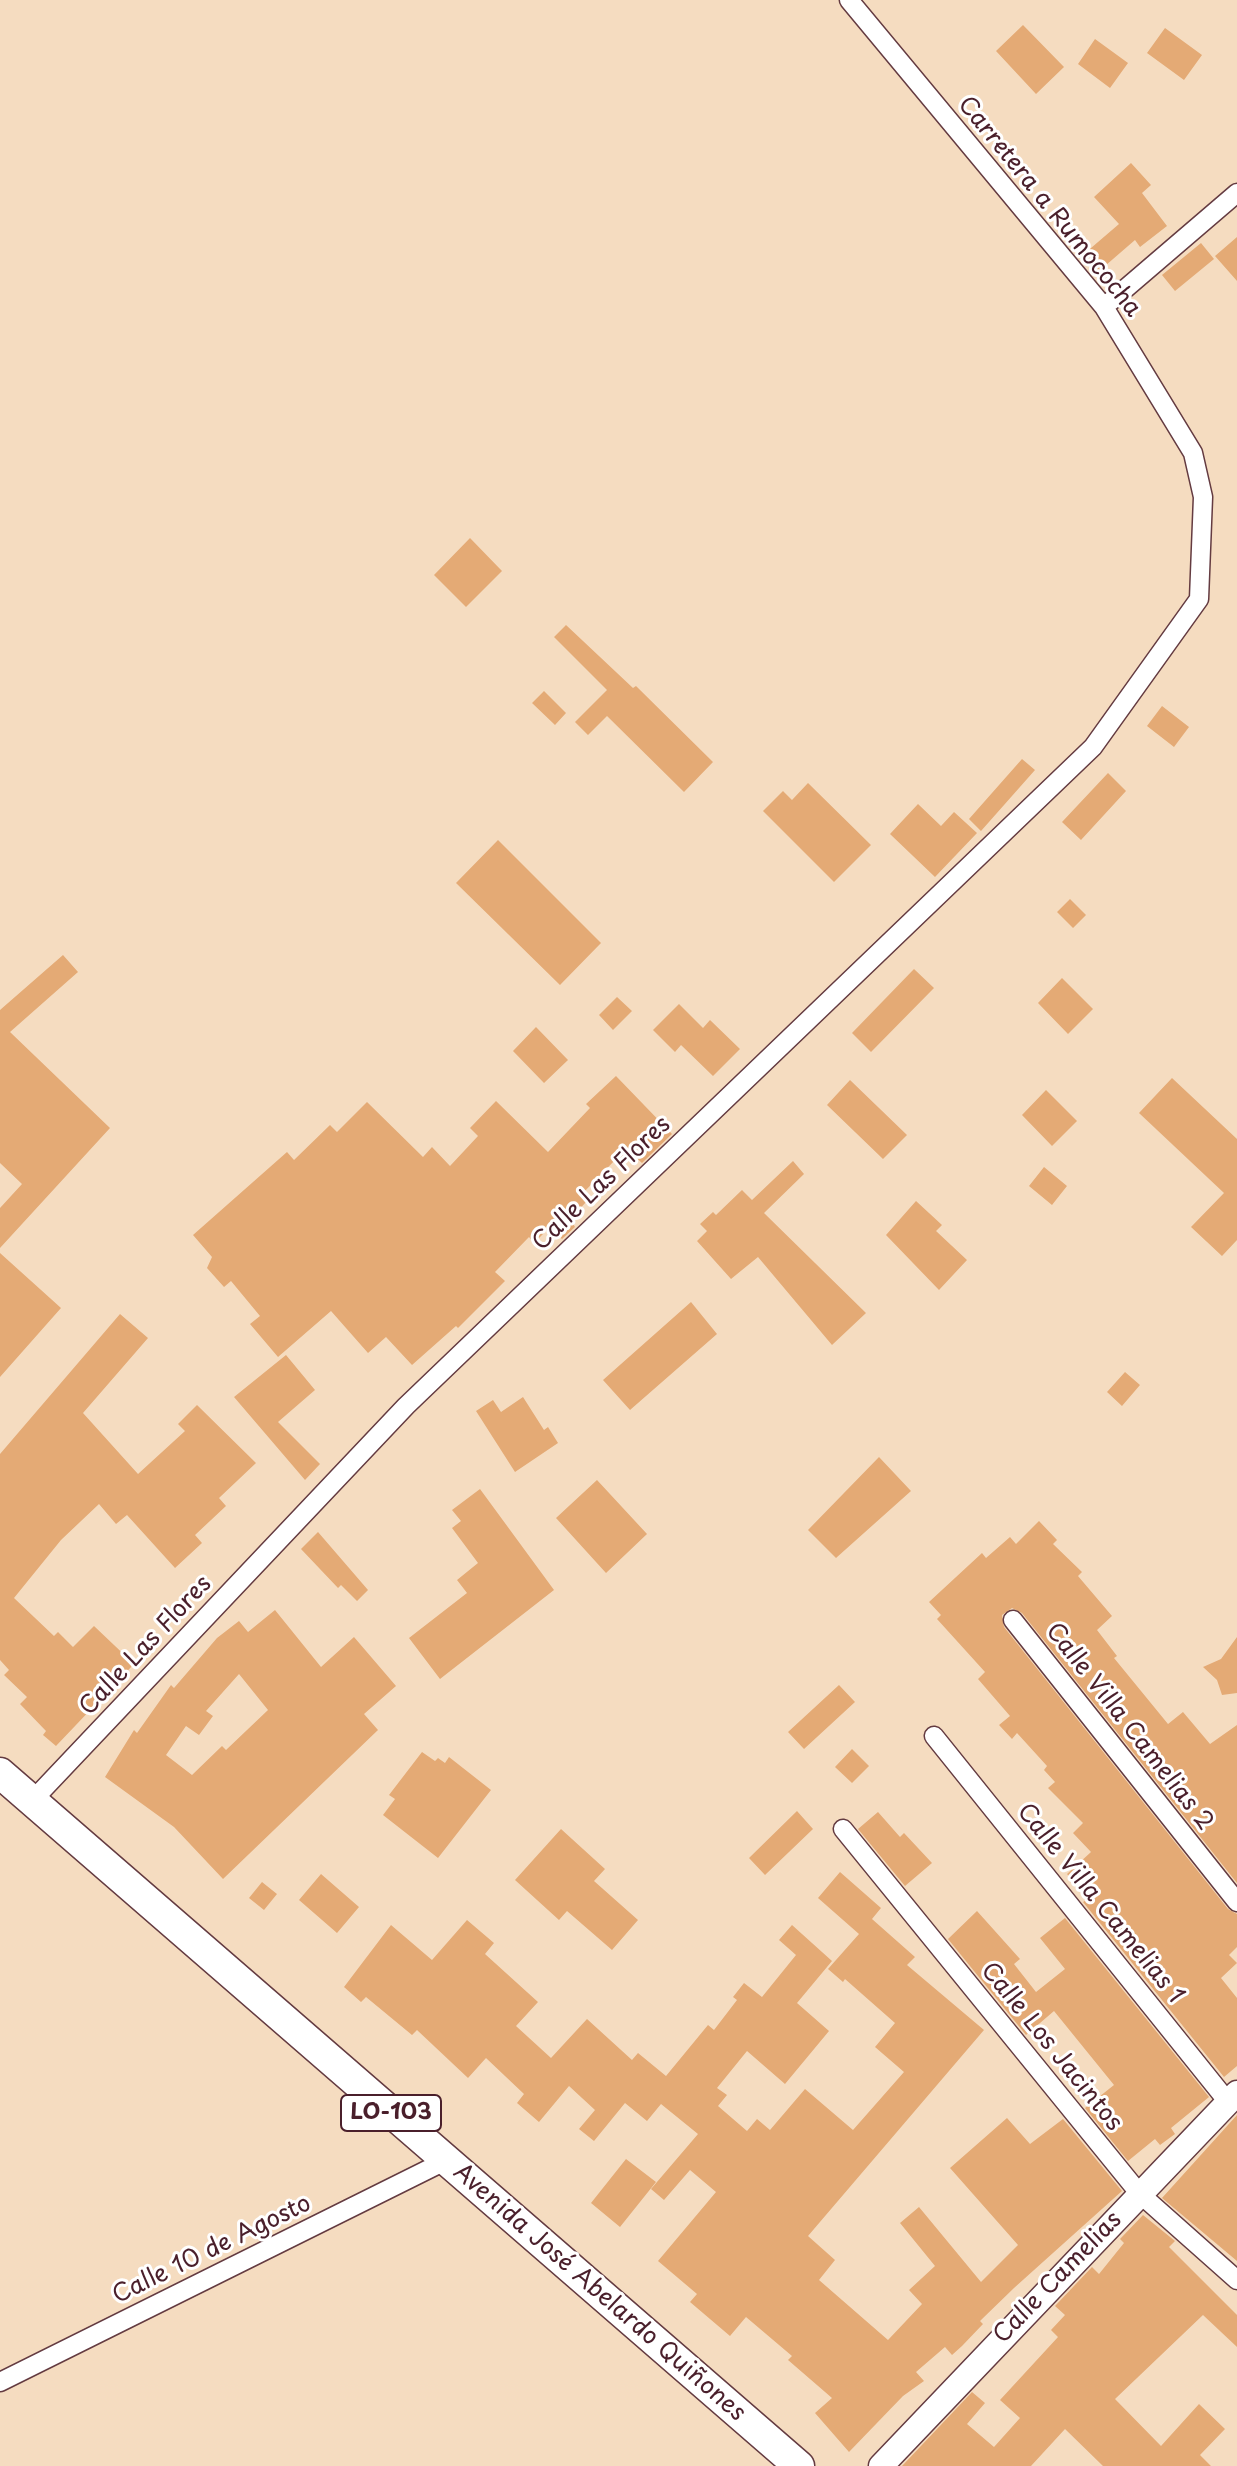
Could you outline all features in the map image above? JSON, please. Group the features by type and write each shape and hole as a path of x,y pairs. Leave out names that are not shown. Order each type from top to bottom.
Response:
{"main road":[{"name":"Avenida José Abelardo Quiñones","path":"0,1773 799,2466"}],"street":[{"name":"Carretera a Rumococha","path":"849,0 1104,307 1193,453 1203,497 1199,599"},
{"path":"1104,307 1237,193"},
{"name":"Calle Las Flores","path":"32,1801 406,1406 1093,747 1199,599"},
{"name":"Calle Villa Camelias 2","path":"1013,1620 1237,1902"},
{"name":"Calle Villa Camelias 1","path":"934,1736 1233,2098"},
{"name":"Calle Los Jacintos","path":"843,1829 1139,2193 1237,2280"},
{"name":"Calle Camelias","path":"881,2466 1233,2098"},
{"name":"Calle 10 de Agosto","path":"0,2382 445,2161"}],"building":[{"path":"1023,25 1064,67 1036,94 996,51"},
{"path":"1165,28 1202,55 1184,80 1147,53"},
{"path":"1095,39 1128,63 1110,88 1078,64"},
{"path":"1131,163 1151,185 1142,193 1167,226 1140,247 1135,240 1098,272 1084,254 1119,224 1094,197"},
{"path":"1237,237 1237,281 1215,256"},
{"path":"1201,243 1214,259 1175,291 1162,275"},
{"path":"470,538 502,571 466,607 434,575"},
{"path":"566,625 633,688 636,686 713,762 684,792 607,716 588,735 575,722 607,690 554,637"},
{"path":"544,691 566,713 555,725 532,703"},
{"path":"1162,706 1189,727 1174,747 1147,726"},
{"path":"1022,759 1035,770 981,831 969,819"},
{"path":"1108,773 1126,791 1081,840 1062,822"},
{"path":"808,783 871,845 834,882 763,811 783,791 792,800"},
{"path":"918,804 941,826 954,812 977,833 935,877 890,834"},
{"path":"498,840 601,943 560,985 456,883"},
{"path":"1070,899 1086,915 1073,928 1057,912"},
{"path":"63,955 78,972 10,1032 110,1128 0,1248 0,1208 22,1184 0,1163 0,1010"},
{"path":"914,969 934,988 871,1052 852,1033"},
{"path":"1062,978 1093,1009 1068,1034 1038,1003"},
{"path":"617,997 632,1011 613,1030 599,1015"},
{"path":"679,1004 703,1028 710,1020 740,1049 713,1076 681,1045 675,1052 653,1030"},
{"path":"536,1027 568,1060 544,1083 513,1051"},
{"path":"616,1076 672,1134 642,1163 632,1154 623,1164 617,1158 582,1194 588,1200 570,1219 575,1227 562,1239 550,1227 534,1243 529,1237 495,1272 505,1281 458,1328 456,1326 412,1365 386,1337 368,1353 331,1311 278,1357 250,1324 260,1316 231,1281 224,1287 207,1268 212,1257 193,1235 287,1152 294,1160 330,1125 337,1132 367,1102 423,1157 432,1147 450,1166 478,1136 470,1128 496,1101 548,1152 590,1108 586,1104"},
{"path":"1172,1078 1237,1139 1237,1240 1222,1256 1191,1227 1224,1193 1139,1113"},
{"path":"850,1080 907,1135 883,1159 827,1105"},
{"path":"1046,1090 1077,1121 1052,1146 1022,1115"},
{"path":"793,1161 804,1174 764,1213 866,1313 832,1345 758,1257 731,1279 697,1241 707,1231 700,1224 713,1212 716,1215 742,1190 752,1200"},
{"path":"1044,1167 1067,1186 1052,1205 1029,1186"},
{"path":"916,1201 942,1225 936,1231 967,1260 939,1290 886,1235"},
{"path":"0,1253 61,1308 0,1377"},
{"path":"691,1302 717,1334 630,1410 603,1380"},
{"path":"120,1314 148,1338 83,1413 138,1474 185,1431 178,1424 197,1405 256,1463 219,1498 226,1506 195,1535 202,1543 175,1568 127,1515 116,1524 99,1504 61,1540 14,1598 54,1636 58,1632 73,1647 94,1626 134,1664 56,1746 43,1735 46,1731 20,1704 27,1697 4,1675 9,1670 0,1660 0,1454"},
{"path":"286,1355 315,1390 278,1422 320,1464 305,1480 234,1397"},
{"path":"1125,1372 1140,1385 1122,1406 1107,1392"},
{"path":"523,1397 544,1430 548,1427 558,1443 515,1472 476,1411 493,1400 501,1412"},
{"path":"879,1457 911,1491 836,1558 808,1530"},
{"path":"597,1480 647,1534 606,1573 556,1518"},
{"path":"480,1489 554,1590 440,1679 409,1638 467,1593 457,1580 478,1563 452,1528 461,1521 452,1510"},
{"path":"1039,1521 1057,1540 1053,1544 1082,1572 1078,1576 1112,1616 1097,1630 1117,1656 1114,1658 1168,1724 1183,1712 1210,1744 1237,1725 1237,1883 1022,1613 1012,1608 1002,1615 1004,1627 1228,1909 1237,1914 1237,1947 1229,1955 1237,1963 1221,1978 1237,1998 1237,2066 1224,2077 1083,1902 1088,1899 1067,1874 1091,1852 1073,1833 1083,1823 1048,1788 1055,1782 1044,1770 1047,1766 1017,1733 1012,1739 999,1725 1010,1716 978,1679 985,1672 937,1619 941,1615 929,1602 982,1553 986,1558 1010,1537 1016,1544"},
{"path":"318,1532 368,1590 357,1601 341,1585 338,1588 301,1549"},
{"path":"275,1610 321,1667 354,1637 396,1686 364,1714 378,1730 223,1879 174,1827 105,1777 134,1730 137,1733 171,1685 174,1688 217,1638 239,1621 248,1632","holes":["239,1674 268,1710 226,1750 222,1746 192,1775 166,1755 186,1726 199,1735 213,1716 206,1711"]},
{"path":"1237,1637 1237,1693 1222,1695 1217,1680 1203,1667 1221,1659"},
{"path":"839,1685 855,1702 804,1749 788,1732"},
{"path":"852,1749 869,1766 852,1783 835,1767"},
{"path":"422,1752 435,1761 438,1758 445,1763 449,1757 491,1790 438,1858 383,1815 395,1799 389,1795"},
{"path":"797,1811 813,1829 765,1875 749,1858"},
{"path":"878,1812 900,1837 904,1833 932,1863 905,1886 858,1829"},
{"path":"561,1829 605,1869 594,1881 638,1920 612,1950 567,1911 559,1920 515,1880"},
{"path":"840,1872 881,1908 872,1919 915,1957 907,1965 984,2030 808,2236 835,2260 819,2280 888,2340 922,2304 909,2290 935,2266 900,2223 919,2207 981,2282 1018,2245 950,2168 1007,2118 1030,2144 1063,2119 1122,2191 1014,2288 980,2321 983,2324 952,2355 945,2347 916,2372 924,2381 903,2396 849,2452 815,2413 832,2398 788,2360 792,2356 746,2317 730,2336 690,2302 697,2294 658,2261 716,2192 690,2170 664,2200 651,2189 698,2134 661,2104 647,2121 625,2103 594,2141 579,2129 595,2110 569,2086 539,2122 517,2103 524,2094 486,2058 468,2078 417,2030 412,2035 366,1997 361,2002 344,1987 391,1925 432,1960 467,1920 494,1943 485,1954 538,2002 516,2026 551,2058 587,2019 632,2060 638,2053 666,2076 708,2025 714,2030 737,2000 733,1997 744,1983 762,1997 796,1955 779,1940 792,1925 832,1961 797,2003 829,2031 785,2084 747,2051 717,2088 727,2095 718,2106 747,2131 757,2119 770,2130 805,2089 853,2130 904,2072 875,2047 895,2023 845,1979 843,1982 828,1969 859,1934 818,1898"},
{"path":"321,1874 359,1907 337,1933 299,1900"},
{"path":"262,1882 277,1894 264,1910 249,1898"},
{"path":"977,1911 1020,1959 1014,1964 1036,1992 1065,1969 1040,1938 1065,1918 1209,2097 1171,2128 1175,2134 1160,2145 1155,2139 1128,2161 1085,2108 1114,2085 1054,2011 1026,2035 948,1939"},
{"path":"1237,2115 1237,2261 1162,2198"},
{"path":"626,2159 656,2182 620,2227 591,2203"},
{"path":"1143,2215 1175,2241 1169,2247 1237,2315 1237,2347 1203,2315 1115,2399 1161,2446 1199,2404 1225,2429 1200,2455 1211,2466 1103,2466 1065,2429 1031,2466 902,2466 972,2392 985,2403 967,2424 994,2447 1020,2418 1000,2400 1058,2337 1051,2330 1065,2315 1055,2306 1092,2267 1099,2274 1124,2243 1120,2239"}]}
